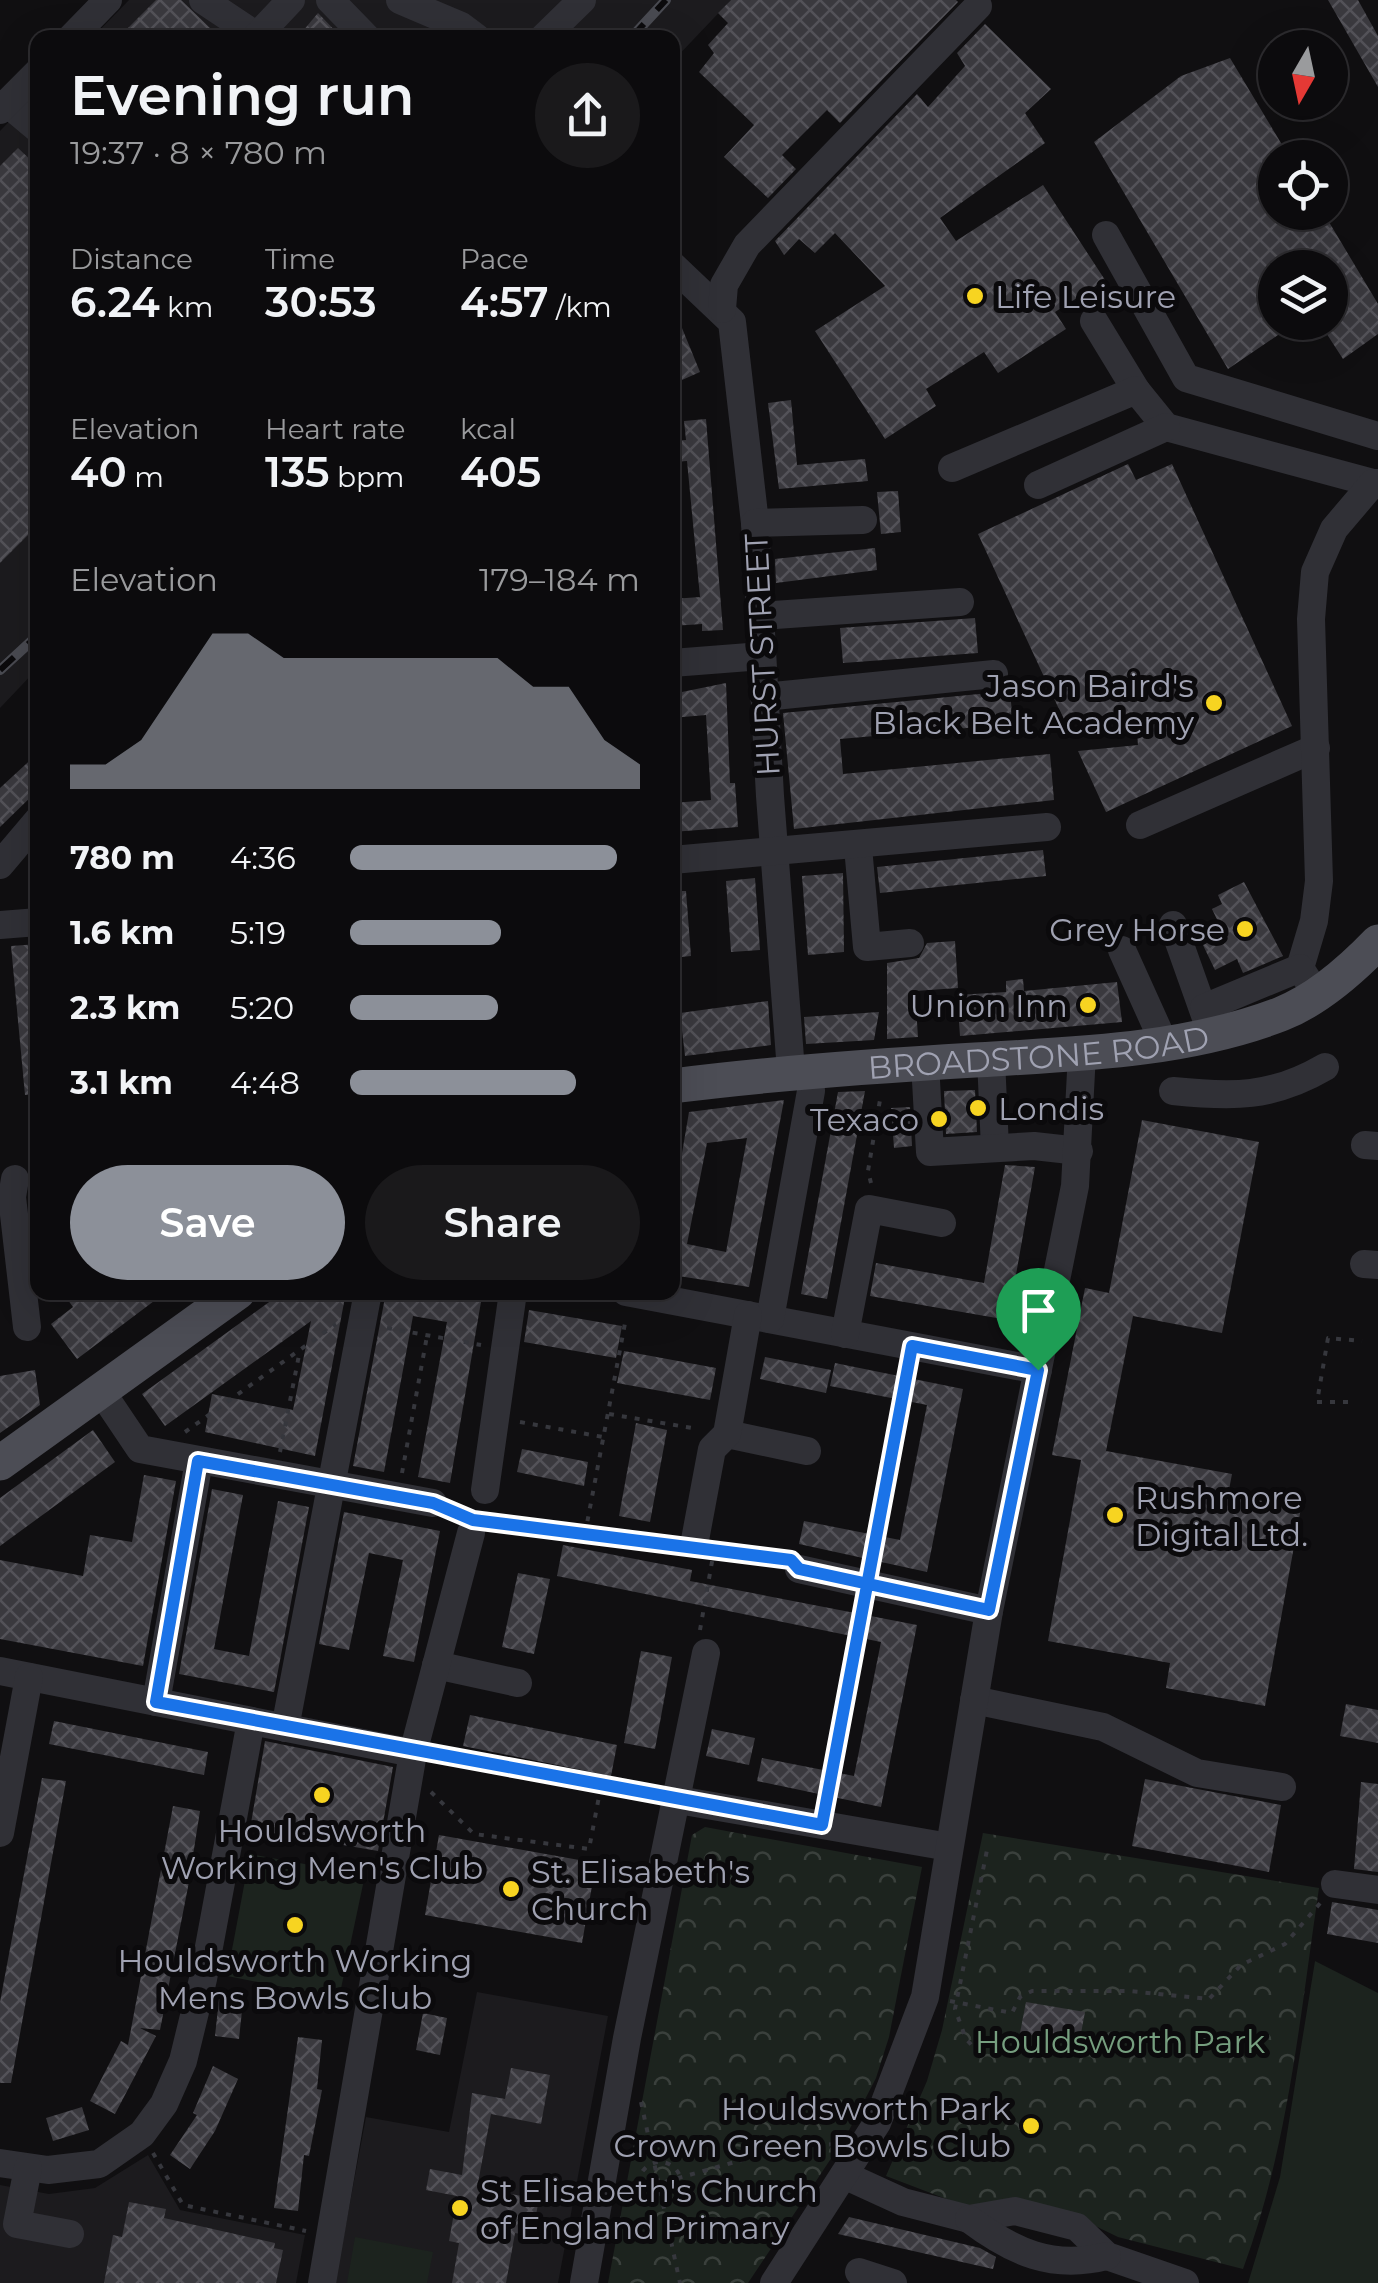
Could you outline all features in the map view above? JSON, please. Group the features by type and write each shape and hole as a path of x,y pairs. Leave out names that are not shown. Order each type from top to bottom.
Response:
{"main road":[{"name":"BROADSTONE ROAD","path":"680,1085 801,1070 1082,1053 1164,1043 1208,1022 1281,1014 1308,980 1377,943"},
{"path":"0,1463 227,1300"}],"street":[{"path":"79,30 108,0"},
{"path":"203,0 250,30"},
{"path":"264,30 291,0"},
{"path":"330,0 359,30"},
{"path":"400,0 466,30"},
{"path":"551,30 582,0"},
{"path":"722,309 724,284 747,246 978,6"},
{"path":"30,80 4,107 30,124"},
{"path":"1106,235 1186,378 1378,436"},
{"path":"680,272 722,309"},
{"name":"HURST STREET","path":"697,1546 712,1448 727,1434 759,1317 811,1091 801,1070 775,848 755,524 732,322 722,309"},
{"path":"1094,321 1136,390 1166,428 1376,483 1334,529 1315,572 1311,618 1319,881 1308,980"},
{"path":"952,468 1136,390"},
{"path":"1038,485 1166,428"},
{"path":"755,524 863,520"},
{"path":"760,616 960,602"},
{"path":"680,661 762,656"},
{"path":"764,697 994,674"},
{"path":"1140,825 1316,748"},
{"path":"680,859 1047,827"},
{"path":"0,866 30,830"},
{"path":"858,846 867,947 910,943"},
{"path":"0,926 30,923"},
{"path":"1173,926 1208,1022"},
{"path":"1122,950 1164,1043"},
{"path":"774,2283 878,2123 925,1997 989,1610 1079,1151 1082,1053"},
{"path":"991,1059 995,1148"},
{"path":"925,1063 930,1152 1034,1146 1079,1151"},
{"path":"1173,1091 1234,1098 1271,1090 1325,1067"},
{"path":"18,1179 12,1197 28,1327"},
{"path":"845,1334 871,1198 942,1223"},
{"path":"485,1490 512,1300"},
{"path":"669,1300 1038,1370"},
{"path":"285,1728 365,1306"},
{"path":"101,1391 140,1449 329,1487 433,1503"},
{"path":"727,1434 807,1450"},
{"path":"156,1702 198,1461"},
{"path":"322,2283 412,1762 476,1527"},
{"path":"799,1569 989,1610"},
{"path":"584,2283 627,2038 706,1654"},
{"path":"436,1665 518,1682"},
{"path":"0,1671 285,1728 412,1762"},
{"path":"0,1833 8,1756 28,1676"},
{"path":"974,1700 1103,1726 1197,1773 1282,1787"},
{"path":"70,2234 17,2224 14,2165 78,2169 99,2164 142,2134 164,2104 183,2061 203,1980 251,1721"},
{"path":"678,1800 949,1847"},
{"path":"1336,1884 1378,1890"},
{"path":"844,2175 904,2202 969,2220 1014,2211 1077,2227 1107,2256 1186,2283"},
{"path":"859,2272 893,2283"}],"path":[{"path":"871,1198 868,1171 882,1085"},
{"path":"585,1534 631,1300"},
{"path":"157,1452 365,1306 427,1336 505,1350"},
{"path":"397,1498 427,1336"},
{"path":"1348,1402 1317,1402 1328,1338 1362,1341"},
{"path":"822,1825 912,1346"},
{"path":"275,1476 300,1350"},
{"path":"608,1414 727,1434"},
{"path":"496,1418 604,1437"},
{"path":"476,1527 697,1546 791,1560 799,1569"},
{"path":"697,1546 699,1634 706,1654"},
{"path":"412,1762 678,1800"},
{"path":"412,1762 474,1834 589,1848 600,1786"},
{"path":"980,2054 966,2039 956,2002 988,1844"},
{"path":"925,1997 1012,2012 1020,1997 1032,1991 1129,1992 1210,1999 1241,1965 1286,1944 1324,1899 1327,1887 1336,1884"},
{"path":"639,2091 680,2283"},
{"path":"142,2134 184,2205 330,2236"},
{"path":"640,2189 784,2148 862,2147"},
{"path":"655,2162 673,2166 680,2178 679,2192 664,2203 649,2201 640,2189 642,2171 655,2162"}],"shaded area":[{"path":"129,0 731,0 680,54 680,30 100,30"},
{"path":"30,100 30,676 0,708 0,131"},
{"name":"St Elisabeth's Church of England Primary","path":"477,1992 608,2016 558,2283 335,2283 366,2117 449,2132"},
{"path":"148,2155 180,2210 305,2235 296,2283 0,2283 0,2185 49,2194 95,2188"}],"green space":[{"path":"705,1827 922,1867 889,2037 876,2078 846,2136 748,2283 608,2283 692,1835"},
{"name":"Houldsworth Park","path":"983,1833 1319,1888 1282,2129 1243,2269 1118,2237 1083,2220 978,2211 886,2176 927,2081 942,2030"},
{"name":"Houldsworth Working Mens Bowls Club","path":"250,1854 365,1875 339,1998 227,1976"},
{"path":"1315,1961 1378,1993 1378,2283 1248,2283 1280,2177"},
{"path":"355,2237 433,2252 427,2283 347,2283"}],"building":[{"path":"156,0 181,0 210,28 208,30 126,30"},
{"path":"731,0 958,2 840,123 827,110 782,155 796,169 768,198 724,157 754,125 699,72 714,53 708,45 728,23 718,13"},
{"path":"1328,0 1358,0 1378,36 1378,87 1348,30"},
{"path":"318,13 334,30 304,30"},
{"path":"985,24 1051,89 1025,113 1045,143 940,218 956,241 1043,185 1105,280 1055,312 1066,329 998,373 984,352 926,389 936,406 885,439 815,331 885,286 835,233 815,253 799,239 784,255 775,241 917,94 928,107 965,66 957,53"},
{"path":"1230,58 1258,105 1258,120 1267,120 1279,140 1258,140 1258,230 1334,230 1346,250 1258,250 1258,340 1271,340 1228,369 1094,142 1181,76"},
{"path":"18,148 30,159 30,533 0,563 0,166"},
{"path":"1348,254 1378,304 1378,334 1343,359 1331,340 1348,340"},
{"path":"680,323 700,372 682,380 680,376"},
{"path":"791,400 797,465 865,459 868,481 779,489 768,403"},
{"path":"706,419 723,630 702,631 702,624 680,625 680,598 700,597 687,461 680,461 680,440 686,440 684,421"},
{"path":"1128,464 1136,480 1172,464 1292,726 1106,812 1078,751 1138,745 1135,714 1064,720 978,534"},
{"path":"898,491 901,532 881,534 877,492"},
{"path":"875,548 877,570 776,583 775,559"},
{"path":"975,618 978,653 843,663 840,628"},
{"path":"726,683 730,783 735,783 738,827 680,831 680,802 711,800 706,715 680,717 680,692"},
{"path":"1010,691 1013,724 840,739 843,774 1050,754 1054,800 794,829 783,713"},
{"path":"30,760 30,798 0,827 0,788"},
{"path":"1043,850 1046,876 880,893 877,867"},
{"path":"843,873 844,952 808,955 802,876"},
{"path":"755,878 760,950 731,952 726,881"},
{"name":"Grey Horse","path":"1244,882 1283,956 1243,973 1237,959 1215,970 1202,943 1223,932 1212,909 1222,904 1218,895"},
{"path":"680,891 686,891 691,956 680,957"},
{"path":"955,941 958,988 915,991 918,1037 887,1039 887,963 919,958 927,943"},
{"path":"30,945 30,1095 25,1095 11,946"},
{"path":"1023,979 1024,991 1117,982 1122,1022 960,1036 957,995 1006,992 1006,981"},
{"path":"768,1001 771,1045 685,1056 680,1013"},
{"path":"879,1012 874,1040 806,1044 804,1017"},
{"path":"975,1090 977,1132 946,1134 944,1091"},
{"path":"865,1091 827,1299 801,1294 838,1092"},
{"path":"784,1100 749,1287 680,1276 680,1165 689,1112","holes":["747,1138 726,1252 687,1244 707,1143"]},
{"path":"910,1107 912,1146 894,1148 891,1108"},
{"path":"1142,1120 1259,1142 1222,1333 1133,1316 1106,1451 1232,1474 1228,1495 1301,1508 1265,1706 1166,1688 1170,1663 1048,1641 1081,1460 1052,1455 1085,1288 1109,1293"},
{"path":"1005,1165 1035,1167 1008,1320 870,1296 876,1263 984,1283"},
{"path":"68,1300 155,1300 77,1359 51,1324 73,1307"},
{"path":"272,1300 344,1300 315,1456 205,1432 212,1394 293,1410 311,1321 165,1426 142,1394"},
{"path":"384,1300 481,1300 450,1483 418,1477 447,1322 413,1316 384,1472 353,1466"},
{"path":"529,1310 622,1326 616,1358 524,1342"},
{"path":"624,1351 716,1368 710,1400 617,1383"},
{"path":"765,1357 831,1370 826,1393 760,1379"},
{"path":"835,1363 963,1389 927,1572 799,1544 804,1521 900,1540 927,1405 830,1386"},
{"path":"35,1370 40,1405 0,1433 0,1376"},
{"path":"636,1423 667,1430 650,1522 619,1516"},
{"path":"93,1430 115,1462 0,1546 0,1498"},
{"path":"522,1449 588,1462 584,1486 517,1472"},
{"path":"144,1475 176,1481 143,1666 0,1639 0,1560 83,1576 90,1535 132,1542"},
{"path":"212,1489 243,1495 214,1649 249,1656 278,1501 309,1507 274,1692 179,1674"},
{"path":"344,1512 440,1531 414,1662 383,1656 403,1560 369,1553 349,1650 319,1644"},
{"path":"563,1545 692,1570 690,1581 917,1625 881,1807 757,1781 762,1758 854,1776 881,1642 557,1576"},
{"path":"518,1573 550,1579 534,1654 502,1647"},
{"path":"641,1651 672,1657 655,1749 624,1743"},
{"path":"1346,1704 1378,1710 1378,1743 1340,1736"},
{"path":"470,1715 617,1745 611,1776 463,1746"},
{"path":"54,1721 208,1752 204,1775 49,1744"},
{"path":"712,1729 755,1738 749,1765 706,1756"},
{"name":"Houldsworth Working Men's Club","path":"265,1741 393,1767 378,1851 250,1829"},
{"path":"42,1778 66,1781 11,2083 0,2083 0,2002"},
{"path":"1145,1779 1281,1805 1269,1872 1132,1846"},
{"path":"1361,1782 1378,1784 1378,1872 1354,1869"},
{"path":"173,1806 200,1811 188,1887 160,2030 140,2028 156,2036 115,2114 90,2101 121,2041 128,2045"},
{"name":"St. Elisabeth's Church","path":"439,1835 596,1863 582,1943 425,1915"},
{"path":"1332,1902 1378,1910 1378,1943 1327,1934"},
{"path":"219,1999 243,2001 239,2039 215,2036"},
{"path":"1026,2002 1085,2012 1079,2044 1020,2033"},
{"path":"423,2013 447,2018 440,2055 416,2050"},
{"path":"298,2037 322,2040 317,2089 322,2090 309,2156 304,2155 298,2211 274,2208"},
{"path":"213,2066 238,2079 215,2131 190,2169 170,2155 197,2115 193,2113"},
{"path":"511,2068 550,2075 541,2124 491,2114 477,2188 539,2199 532,2236 515,2233 506,2283 452,2283 459,2243 449,2241 457,2196 426,2190 430,2169 462,2175 472,2093 505,2099"},
{"path":"82,2107 89,2130 53,2141 46,2118"},
{"path":"129,2202 166,2209 164,2218 275,2243 274,2248 283,2250 276,2283 104,2283 113,2235 122,2237"},
{"path":"849,2217 980,2248 996,2257 993,2269 838,2234"}],"railway":[{"path":"638,30 666,0"},
{"path":"0,670 30,642"}],"place":[{"name":"Life Leisure","path":"975,296"},
{"name":"Jason Baird's Black Belt Academy","path":"1214,703"},
{"name":"Grey Horse","path":"1245,929"},
{"name":"Union Inn","path":"1088,1005"},
{"name":"Londis","path":"978,1108"},
{"name":"Texaco","path":"939,1119"},
{"name":"Rushmore Digital Ltd.","path":"1115,1515"},
{"name":"Houldsworth Working Men's Club","path":"322,1795"},
{"name":"St. Elisabeth's Church","path":"511,1889"},
{"name":"Houldsworth Working Mens Bowls Club","path":"295,1925"},
{"name":"Houldsworth Park Crown Green Bowls Club","path":"1031,2126"},
{"name":"St Elisabeth's Church of England Primary","path":"460,2208"}],"route":[{"path":"1038,1370 912,1346 870,1584 822,1825 156,1702 198,1461 433,1503 473,1520 791,1560 799,1569 870,1584 989,1610 1038,1370"}]}
